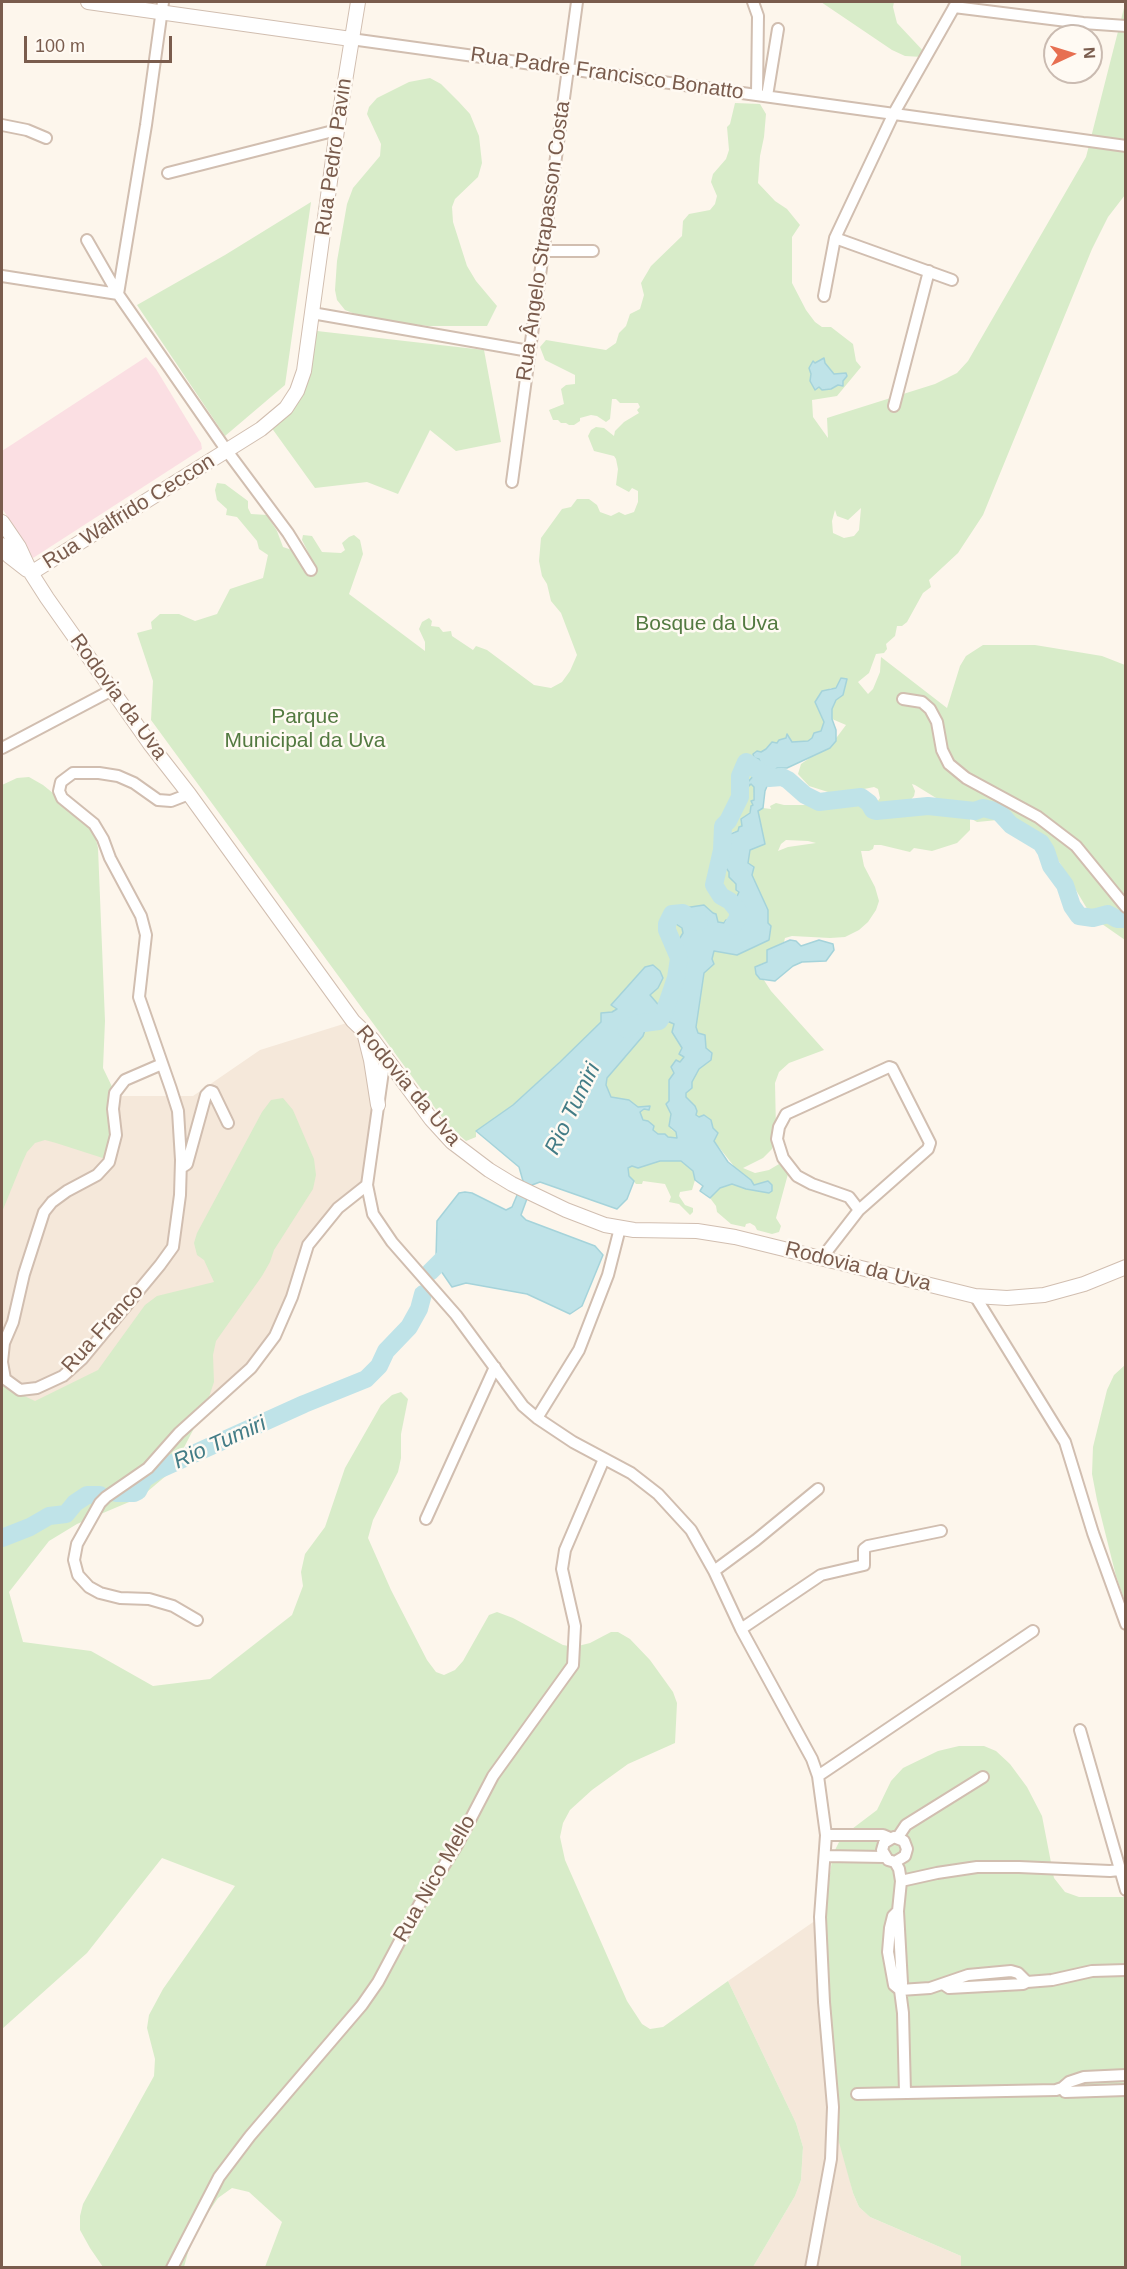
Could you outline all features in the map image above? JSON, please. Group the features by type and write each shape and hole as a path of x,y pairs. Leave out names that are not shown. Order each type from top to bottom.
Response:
{"street":[{"name":"Rua Padre Francisco Bonatto","path":"88,2 162,6 351,39 1125,146"},
{"name":"Rua Pedro Pavin","path":"226,451 278,416 297,391 304,371 337,130 358,2"},
{"name":"Rua Ângelo Strapasson Costa","path":"512,482 577,2"},
{"path":"753,2 758,16 762,95"},
{"path":"956,4 1083,23 1125,26"},
{"path":"956,4 1052,24"},
{"path":"824,296 835,238 894,113 956,4"},
{"path":"118,294 146,125 162,6"},
{"path":"762,95 778,29"},
{"path":"2,125 27,130 46,138"},
{"path":"168,173 337,130"},
{"path":"835,238 952,280"},
{"path":"87,240 118,294 226,451 288,533 311,570"},
{"path":"542,251 593,251"},
{"path":"894,406 928,271"},
{"path":"2,276 118,294"},
{"path":"312,313 529,351"},
{"name":"Rua Walfrido Ceccon","path":"31,573 226,451"},
{"name":"Rodovia da Uva","path":"2,522 19,547 31,573 112,690 353,1021 385,1057 419,1105 453,1142 489,1170 536,1196 590,1220 620,1228 709,1233 741,1238 975,1296 1007,1298 1044,1295 1084,1284 1125,1267"},
{"name":"Rodovia da Uva","path":"2,545 9,556 31,573"},
{"path":"2,748 112,690"},
{"path":"903,699 922,702 930,709 937,722 942,750 949,764 966,778 1038,817 1076,846 1125,907"},
{"name":"Rua Franco","path":"162,1064 125,1080 115,1093 113,1109 116,1135 110,1162 97,1175 52,1202 44,1212 24,1274 13,1323 4,1343 2,1362 5,1379 20,1390 38,1388 63,1376 82,1359 173,1247 181,1167 178,1111 162,1064 139,997 146,934 141,916 94,824 62,798 59,791 61,782 73,773 86,772 118,776 134,783 158,800 171,801 189,794"},
{"path":"363,1031 371,1060 378,1105"},
{"path":"385,1057 367,1185 373,1214 392,1242 456,1315 523,1406 573,1442 631,1473 658,1494 691,1530 714,1571 741,1629 812,1759 818,1776 826,1835 820,1917 824,2002 833,2107 831,2159 811,2268"},
{"path":"821,1259 860,1210 928,1149 930,1143 892,1068 889,1067 786,1114 779,1127 777,1139 783,1158 797,1176 812,1184 849,1197 860,1210"},
{"path":"181,1167 187,1164 206,1095 210,1091 213,1092 228,1123"},
{"path":"197,1620 173,1606 149,1599 120,1598 100,1593 89,1587 78,1575 76,1568 74,1560 77,1544 100,1503 148,1468 179,1433 251,1368 275,1336 292,1297 308,1245 338,1208 367,1185"},
{"path":"537,1418 579,1350 608,1275 620,1228"},
{"path":"975,1296 1065,1442 1093,1533 1125,1624"},
{"path":"426,1519 495,1367"},
{"name":"Rua Nico Mello","path":"172,2268 219,2177 250,2136 362,2005 378,1982 419,1905 457,1845 493,1776 573,1665 575,1626 562,1569 565,1550 604,1459"},
{"path":"714,1571 818,1489"},
{"path":"741,1629 821,1575 864,1565 864,1549 868,1546 941,1532"},
{"path":"818,1776 1034,1631"},
{"path":"1080,1730 1125,1890"},
{"path":"905,2093 903,2013 900,1990 894,1985 888,1952 890,1928 893,1916 898,1911 901,1881 899,1869 882,1846 894,1838 906,1825 983,1778"},
{"path":"825,1856 902,1859 906,1852 904,1842 883,1835 826,1835"},
{"path":"851,1835 854,1846 852,1856"},
{"path":"901,1881 977,1867 1119,1870"},
{"path":"900,1990 930,1988 943,1984 949,1988 1023,1984 1045,1982 1092,1971 1125,1970"},
{"path":"857,2094 1062,2088 1069,2082 1084,2077 1125,2075"},
{"path":"1062,2088 1065,2092 1125,2090"}],"shaded area":[{"path":"146,357 156,369 201,443 202,449 33,558 2,508 2,451"},
{"path":"353,1021 385,1057 367,1185 320,1229 292,1297 251,1368 2,1556 2,1085 76,1096 193,1096 260,1050"},
{"path":"819,1918 818,1995 824,2073 853,2193 859,2207 870,2217 961,2256 961,2267 753,2267 795,2196 801,2180 803,2147 796,2123 728,1981"}],"green space":[{"path":"821,2 894,2 897,23 927,55 905,56 892,50"},
{"path":"1125,4 1125,195 1108,217 1092,249 983,515 958,553 929,580 931,587 923,593 907,622 902,626 897,626 895,636 886,644 887,649 884,653 876,654 869,673 858,682 868,694 873,689 880,672 881,657 947,708 960,666 966,656 983,645 1035,645 1102,656 1125,665 1125,940 1092,917 1058,860 1017,825 998,820 977,822 970,818 970,830 957,843 932,851 914,848 910,852 874,845 869,851 861,851 864,866 875,887 879,901 868,922 845,937 792,936 785,938 784,942 768,950 767,962 761,964 762,977 771,991 824,1050 789,1063 779,1072 775,1083 776,1130 772,1149 763,1158 743,1168 755,1173 769,1170 779,1164 788,1174 776,1218 781,1226 779,1232 772,1234 757,1230 750,1223 745,1227 731,1224 717,1212 710,1198 720,1188 732,1184 746,1189 760,1183 753,1185 751,1180 738,1170 735,1172 733,1165 714,1141 670,1129 676,1132 677,1138 668,1137 665,1134 658,1135 643,1120 640,1112 647,1107 638,1107 611,1097 606,1085 607,1078 569,1053 513,1105 476,1131 476,1137 466,1141 438,1112 151,720 153,681 137,633 152,629 151,622 160,614 179,614 195,621 217,614 230,589 263,578 268,555 259,549 257,541 237,517 226,515 227,509 217,500 215,490 217,483 225,484 248,501 251,514 267,515 283,547 295,551 308,560 311,558 302,540 303,535 312,536 322,552 341,553 345,550 342,543 354,535 360,540 363,554 349,594 425,651 425,642 419,629 422,622 429,618 432,621 431,626 439,627 443,632 451,631 452,636 473,650 476,646 487,650 534,685 551,688 562,682 577,655 561,613 551,601 547,584 542,576 539,561 541,538 562,509 571,507 577,499 589,499 597,505 600,512 611,516 619,512 625,515 634,512 638,502 638,491 632,488 629,492 616,485 618,469 616,459 614,456 594,451 588,436 596,427 604,428 614,436 615,431 624,422 639,413 637,410 640,407 638,403 620,403 612,399 610,419 606,422 591,415 580,418 580,421 574,425 553,420 549,410 564,404 561,389 566,385 575,384 575,375 545,360 540,347 546,340 606,350 616,343 630,314 640,309 644,295 641,283 651,266 682,236 683,221 689,214 710,210 715,204 717,196 711,182 713,174 726,159 729,150 727,127 730,124 735,103 760,104 766,114 758,183 775,201 787,209 800,225 792,237 792,283 815,322 822,327 831,327 853,344 856,361 861,367 837,396 812,400 813,417 828,438 827,418 935,384 957,373 968,361 1086,157","holes":["861,508 859,530 854,536 844,538 833,533 832,521 835,510 837,516 848,520","830,688 836,688 832,719 846,725 834,741 801,764 798,774 809,786 828,792 844,793 874,787 878,789 880,798 875,805 859,799 855,804 848,801 825,805 816,802 810,805 776,803 770,806 771,809 763,808 758,811 756,846 750,850 748,863 752,874 736,884 729,872 724,846 732,832 738,831 743,826 753,805 754,787 748,782 761,771 757,751 761,752 786,738 792,742 808,741 821,731 824,722 820,710","912,784 954,809 911,809 907,804 915,791","786,840 816,843 788,847 778,851"]},
{"path":"430,78 441,84 470,114 479,136 482,163 478,177 455,199 452,207 453,222 467,266 497,306 487,326 428,326 368,319 345,310 337,300 335,290 337,261 347,204 353,188 380,156 381,144 367,114 369,107 377,98 409,82"},
{"path":"311,202 285,385 225,436 137,305 225,255"},
{"path":"317,331 484,350 501,442 456,451 430,430 398,494 367,482 315,488 271,427 287,417 305,387"},
{"path":"29,777 43,785 85,819 94,831 98,848 105,1021 103,1068 117,1097 112,1161 45,1140 35,1143 27,1152 2,1212 2,785 17,778"},
{"path":"283,1098 293,1110 314,1159 316,1175 313,1189 274,1250 262,1276 216,1341 213,1355 214,1382 207,1403 176,1463 167,1475 141,1497 77,1524 49,1541 9,1592 23,1642 91,1651 153,1686 210,1679 292,1615 303,1586 301,1572 305,1554 325,1527 345,1468 381,1405 392,1395 401,1392 408,1399 401,1434 401,1458 398,1472 373,1520 368,1538 391,1590 427,1660 436,1672 444,1675 455,1670 463,1661 489,1615 497,1612 563,1645 574,1647 590,1643 611,1632 618,1632 630,1639 650,1660 673,1692 677,1703 675,1743 628,1764 592,1790 570,1810 563,1823 560,1837 565,1860 627,2001 642,2024 650,2029 663,2027 728,1981 796,2123 803,2147 801,2180 795,2196 753,2267 265,2267 282,2222 249,2192 232,2188 218,2198 199,2226 190,2245 184,2267 103,2267 80,2230 83,2204 154,2076 155,2059 147,2028 149,2015 163,1989 235,1886 162,1858 87,1953 2,2029 2,1364 7,1388 35,1401 98,1370 145,1305 157,1296 214,1282 204,1260 197,1255 194,1243 197,1233 262,1112 271,1100"},
{"path":"660,1161 681,1161 693,1171 695,1180 692,1190 680,1192 679,1196 685,1205 693,1208 690,1215 679,1204 669,1202 671,1197 665,1184 643,1181 642,1184 636,1184 629,1176 628,1168 632,1166 638,1168"},
{"path":"1125,1365 1125,1601 1116,1576 1092,1474 1093,1447 1107,1390 1114,1375"},
{"path":"959,1746 984,1746 996,1751 1010,1764 1027,1787 1042,1816 1054,1878 1065,1892 1079,1897 1125,1897 1125,2267 961,2267 961,2256 870,2217 859,2207 853,2193 829,2106 818,1995 817,1956 833,1854 839,1842 848,1832 877,1810 891,1781 903,1768 938,1751"}],"water":[{"path":"824,358 825,363 834,374 846,373 843,386 838,385 822,390 819,387 815,390 810,381 809,368 813,361 815,363"},
{"path":"841,678 847,679 843,695 836,700 832,709 836,741 830,748 787,768 777,768 765,791 763,808 758,811 765,844 750,850 748,863 754,867 752,875 768,910 768,923 771,926 769,940 737,955 714,951 712,959 714,964 704,973 696,1027 698,1033 705,1035 706,1048 712,1053 711,1060 699,1069 692,1082 692,1088 686,1093 686,1097 695,1106 696,1115 699,1117 704,1115 711,1120 713,1128 718,1133 714,1141 728,1162 754,1185 768,1181 772,1185 772,1191 769,1193 746,1189 732,1184 720,1188 710,1198 700,1191 703,1186 695,1180 693,1171 681,1161 660,1161 638,1168 632,1166 628,1168 629,1176 634,1181 627,1199 617,1209 540,1182 532,1185 521,1215 526,1220 595,1246 603,1255 582,1306 570,1314 527,1294 466,1283 452,1287 441,1271 436,1257 437,1221 459,1193 465,1192 472,1193 506,1210 512,1207 523,1181 519,1167 476,1131 513,1105 560,1062 601,1022 601,1013 617,1009 611,1005 645,967 653,965 660,971 663,978 658,988 650,995 662,1009 660,1016 649,1018 643,1036 607,1078 606,1085 611,1097 629,1100 638,1107 650,1106 649,1110 644,1109 640,1112 643,1120 654,1126 653,1130 658,1134 677,1138 676,1132 669,1126 671,1114 666,1104 669,1101 669,1080 674,1073 671,1067 676,1060 680,1062 684,1057 679,1054 682,1048 672,1032 674,1024 667,1021 665,1016 684,966 683,961 671,946 671,942 678,941 683,933 682,928 675,921 678,919 678,913 684,908 704,905 716,914 718,922 729,921 734,915 732,907 739,892 723,864 727,861 726,855 722,854 720,849 726,842 723,841 723,837 738,831 742,826 741,819 750,813 753,805 751,801 754,800 754,787 751,784 749,786 748,782 755,774 759,774 762,767 759,759 754,758 753,754 766,749 772,742 777,743 786,738 787,734 792,742 808,741 814,733 821,731 824,722 815,702 822,691 836,688"},
{"path":"790,940 796,941 801,946 819,940 833,944 834,950 826,961 802,962 793,966 775,981 760,979 755,967 767,962 767,950"}],"waterway":[{"name":"Rio Tumiri","path":"733,926 738,918 738,911 730,901 721,896 714,885 722,850 723,826 740,797 740,776 746,762 769,778 782,777 788,780 805,795 819,802 861,797 876,811 928,806 975,811 983,808 999,812 1011,825 1041,843 1051,866 1065,885 1072,906 1079,916 1093,918 1108,914 1117,919 1126,919"},
{"name":"Rio Tumiri","path":"626,1029 636,1024 659,1021 664,1013 676,978 679,958 667,930 672,914 683,913 699,922"},
{"name":"Rio Tumiri","path":"430,1272 454,1248"},
{"name":"Rio Tumiri","path":"116,1493 134,1493 138,1491 144,1479 158,1470 304,1404 366,1379 379,1366 386,1351 409,1327 419,1309 423,1294"},
{"name":"Rio Tumiri","path":"2,1538 30,1527 49,1516 66,1514 75,1503 87,1495 100,1495"}],"park label":[{"name":"Bosque da Uva","path":"707,624"},
{"name":"Parque Municipal da Uva","path":"305,729"}]}
